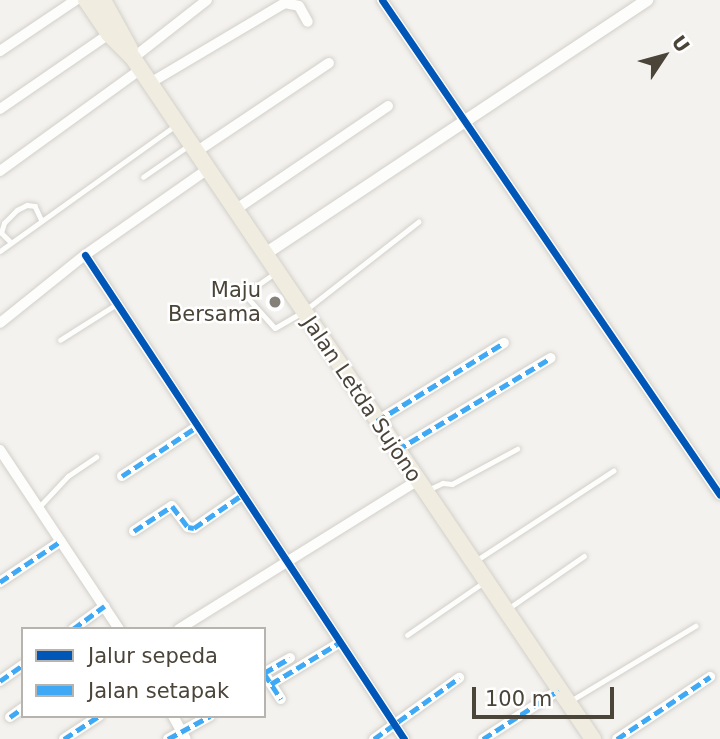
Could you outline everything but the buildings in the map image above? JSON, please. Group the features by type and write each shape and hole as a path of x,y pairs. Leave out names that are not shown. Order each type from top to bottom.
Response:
{"highway":[{"name":"Jalan Letda Sujono","path":"86,0 114,30 593,739"},
{"name":"Jalan Letda Sujono","path":"105,1 114,30"}],"street":[{"path":"0,51 76,0"},
{"path":"141,70 207,0"},
{"path":"382,0 720,495"},
{"path":"265,254 648,0"},
{"path":"0,171 141,70 285,3 299,6 308,22"},
{"path":"0,109 114,30"},
{"path":"194,148 329,63"},
{"path":"235,210 388,106"},
{"path":"0,323 85,255 208,169"},
{"path":"85,255 286,564 404,739"},
{"path":"377,421 504,343"},
{"path":"397,450 551,358"},
{"path":"122,476 198,426"},
{"path":"0,450 118,627"},
{"path":"182,627 421,486"},
{"path":"134,531 172,506 188,527 194,528 242,495"},
{"path":"0,582 61,541"},
{"path":"76,627 105,606"},
{"path":"271,684 339,643"},
{"path":"266,672 290,658"},
{"path":"0,681 21,666"},
{"path":"266,676 281,699"},
{"path":"617,739 710,677"},
{"path":"374,739 459,678"},
{"path":"483,739 564,696"},
{"path":"10,717 21,709"},
{"path":"64,739 96,718"},
{"path":"174,718 184,735"},
{"path":"168,739 184,735 207,718"}],"lane":[{"path":"0,251 177,124"},
{"path":"143,177 194,148"},
{"path":"11,243 2,236 2,227 17,210 27,205 35,206 41,219"},
{"path":"277,272 250,291 248,298 275,328 303,312 418,222"},
{"path":"60,340 117,304"},
{"path":"421,486 452,484 517,449"},
{"path":"38,508 68,476 96,457"},
{"path":"473,563 613,471"},
{"path":"505,610 583,555"},
{"path":"407,635 486,581"},
{"path":"564,696 695,626"}],"marked path":[{"path":"377,421 504,343"},
{"path":"397,450 551,358"},
{"path":"122,476 198,426"},
{"path":"134,531 172,506 188,527 194,528 242,495"},
{"path":"0,582 61,541"},
{"path":"76,627 105,606"},
{"path":"271,684 339,643"},
{"path":"266,672 290,658"},
{"path":"0,681 21,666"},
{"path":"266,676 281,699"},
{"path":"617,739 710,677"},
{"path":"374,739 459,678"},
{"path":"483,739 559,690"},
{"path":"10,717 21,709"},
{"path":"64,739 96,718"},
{"path":"168,739 206,718"}],"cycle path":[{"path":"382,0 720,495"},
{"path":"85,255 404,739"}],"place":[{"name":"Maju Bersama","path":"275,302"}]}
